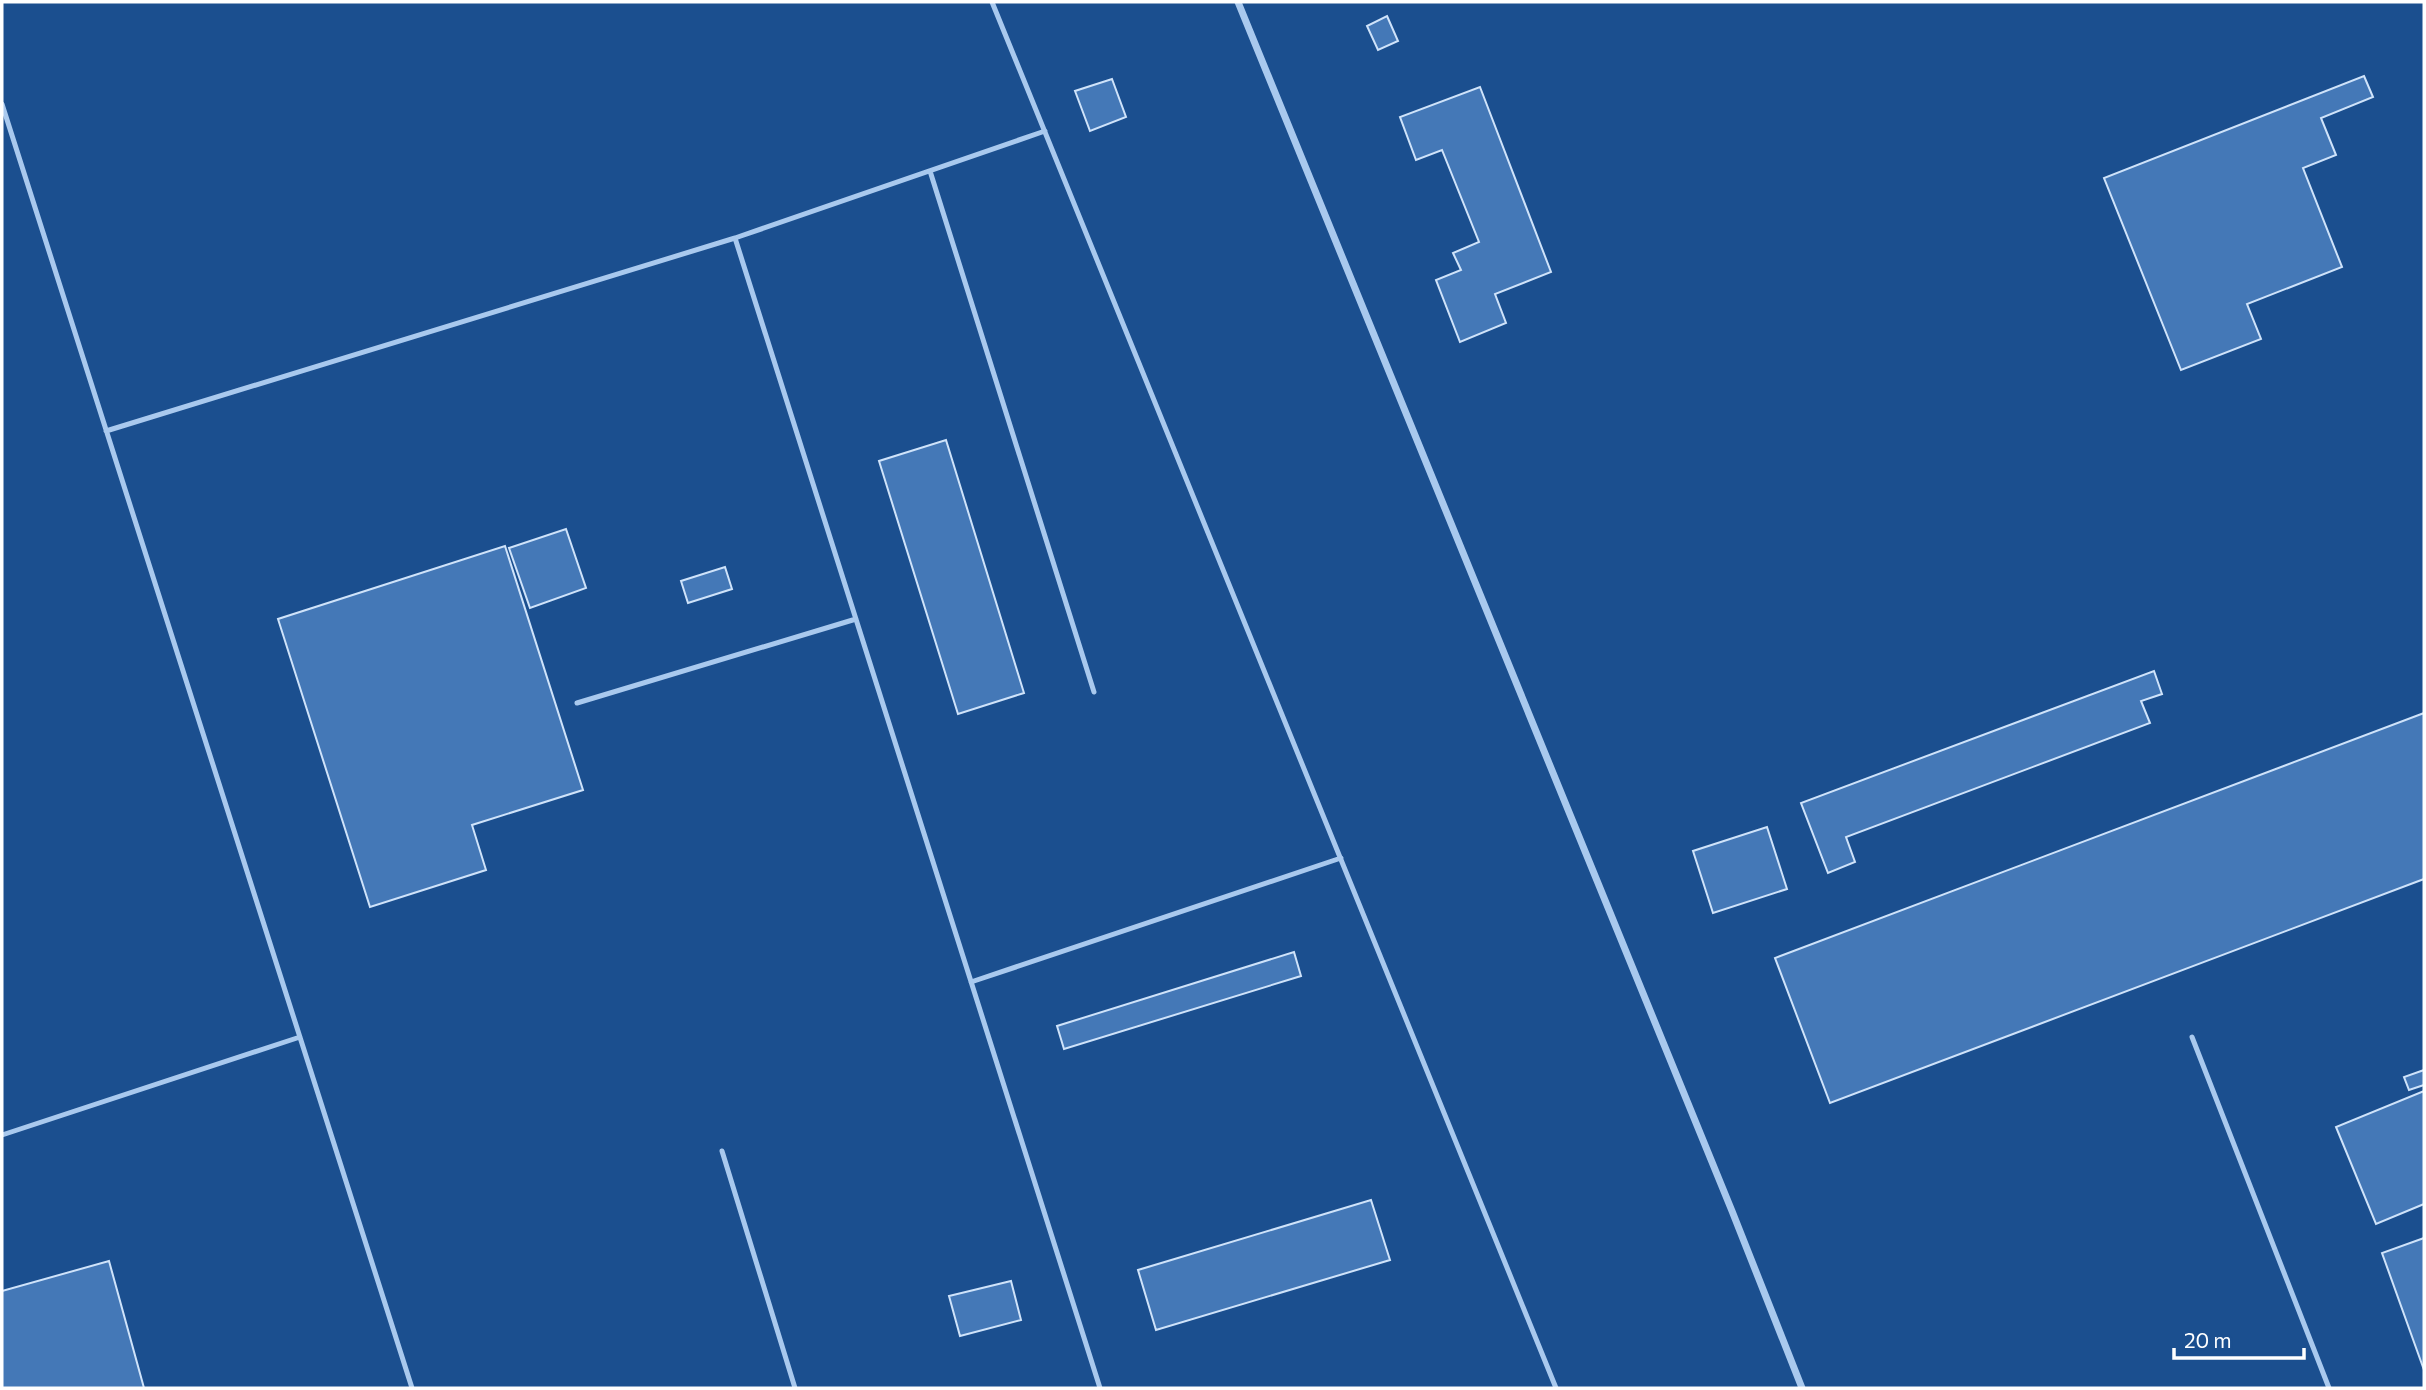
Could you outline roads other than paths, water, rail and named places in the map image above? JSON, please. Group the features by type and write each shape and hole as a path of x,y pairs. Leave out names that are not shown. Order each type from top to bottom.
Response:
{"street":[{"path":"1238,2 1802,1388"}],"lane":[{"path":"992,2 1556,1388"},
{"path":"2,104 412,1388"},
{"path":"106,431 734,239 1045,131"},
{"path":"930,171 1094,692"},
{"path":"734,239 1100,1388"},
{"path":"577,703 856,619"},
{"path":"971,982 1341,858"},
{"path":"2,1134 300,1037"},
{"path":"2192,1037 2329,1388"},
{"path":"722,1151 795,1388"}]}
